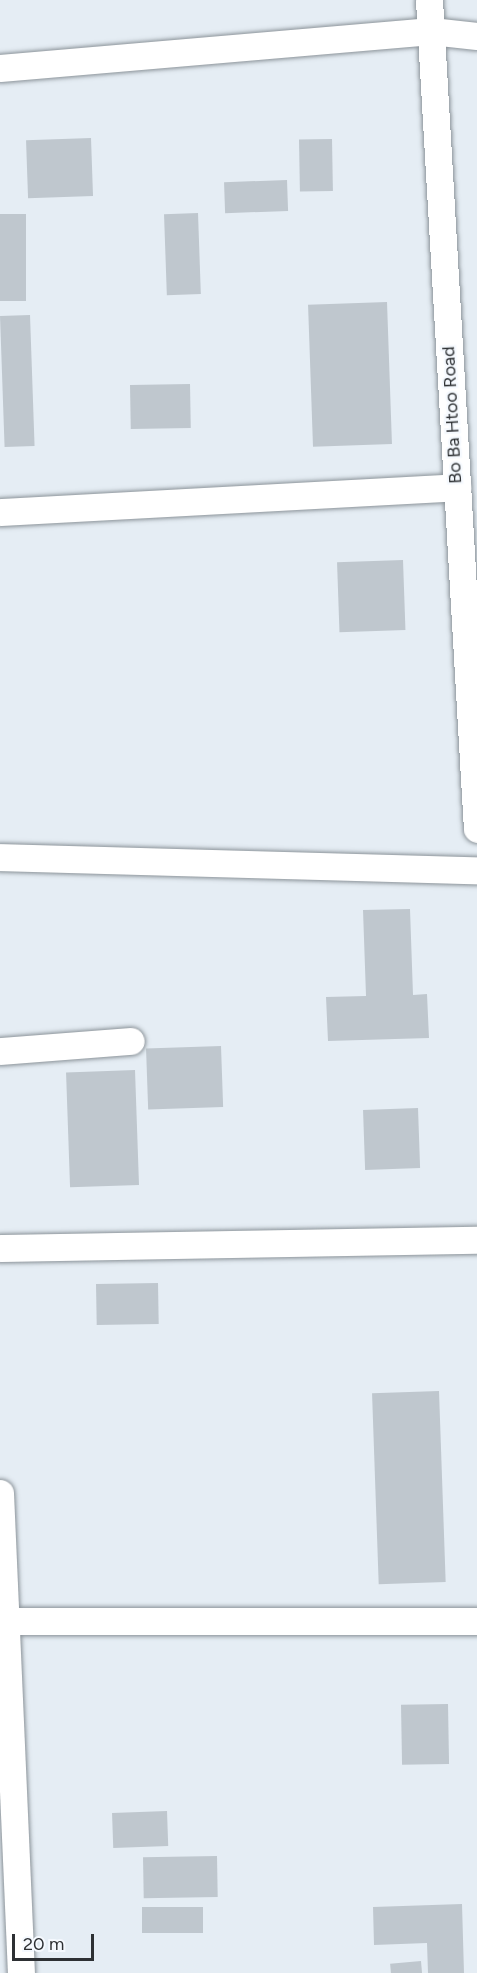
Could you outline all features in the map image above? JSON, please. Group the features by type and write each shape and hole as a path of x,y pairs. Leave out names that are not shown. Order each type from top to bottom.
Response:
{"street":[{"name":"Bo Ba Htoo Road","path":"429,0 465,429 457,487 477,829"},
{"path":"0,68 431,31 477,36"},
{"path":"0,512 457,487"},
{"path":"0,857 477,870"},
{"path":"0,1051 131,1041"},
{"path":"0,1248 477,1240"},
{"path":"0,1493 21,1973"},
{"path":"5,1621 477,1621"}],"building":[{"path":"91,138 93,196 28,198 26,140"},
{"path":"332,139 333,191 300,192 299,140"},
{"path":"287,180 288,211 225,213 224,182"},
{"path":"198,213 201,294 167,295 164,214"},
{"path":"0,214 26,214 26,301 0,301"},
{"path":"387,302 392,444 313,447 308,305"},
{"path":"30,315 35,446 5,447 0,316"},
{"path":"190,384 191,428 131,429 130,385"},
{"path":"403,560 405,630 339,632 337,562"},
{"path":"410,909 413,995 427,994 429,1038 328,1041 326,997 366,996 363,910"},
{"path":"221,1046 223,1107 148,1110 146,1049"},
{"path":"135,1070 139,1185 70,1187 66,1072"},
{"path":"418,1108 420,1168 365,1170 363,1110"},
{"path":"158,1283 159,1324 97,1325 96,1284"},
{"path":"439,1391 446,1582 379,1584 372,1393"},
{"path":"448,1704 449,1764 402,1765 401,1705"},
{"path":"167,1811 168,1846 113,1848 112,1813"},
{"path":"217,1856 218,1897 144,1898 143,1857"},
{"path":"462,1904 464,1973 428,1973 427,1943 374,1945 373,1907"},
{"path":"142,1907 203,1907 203,1933 142,1933"},
{"path":"421,1961 422,1973 391,1973 390,1964"}]}
